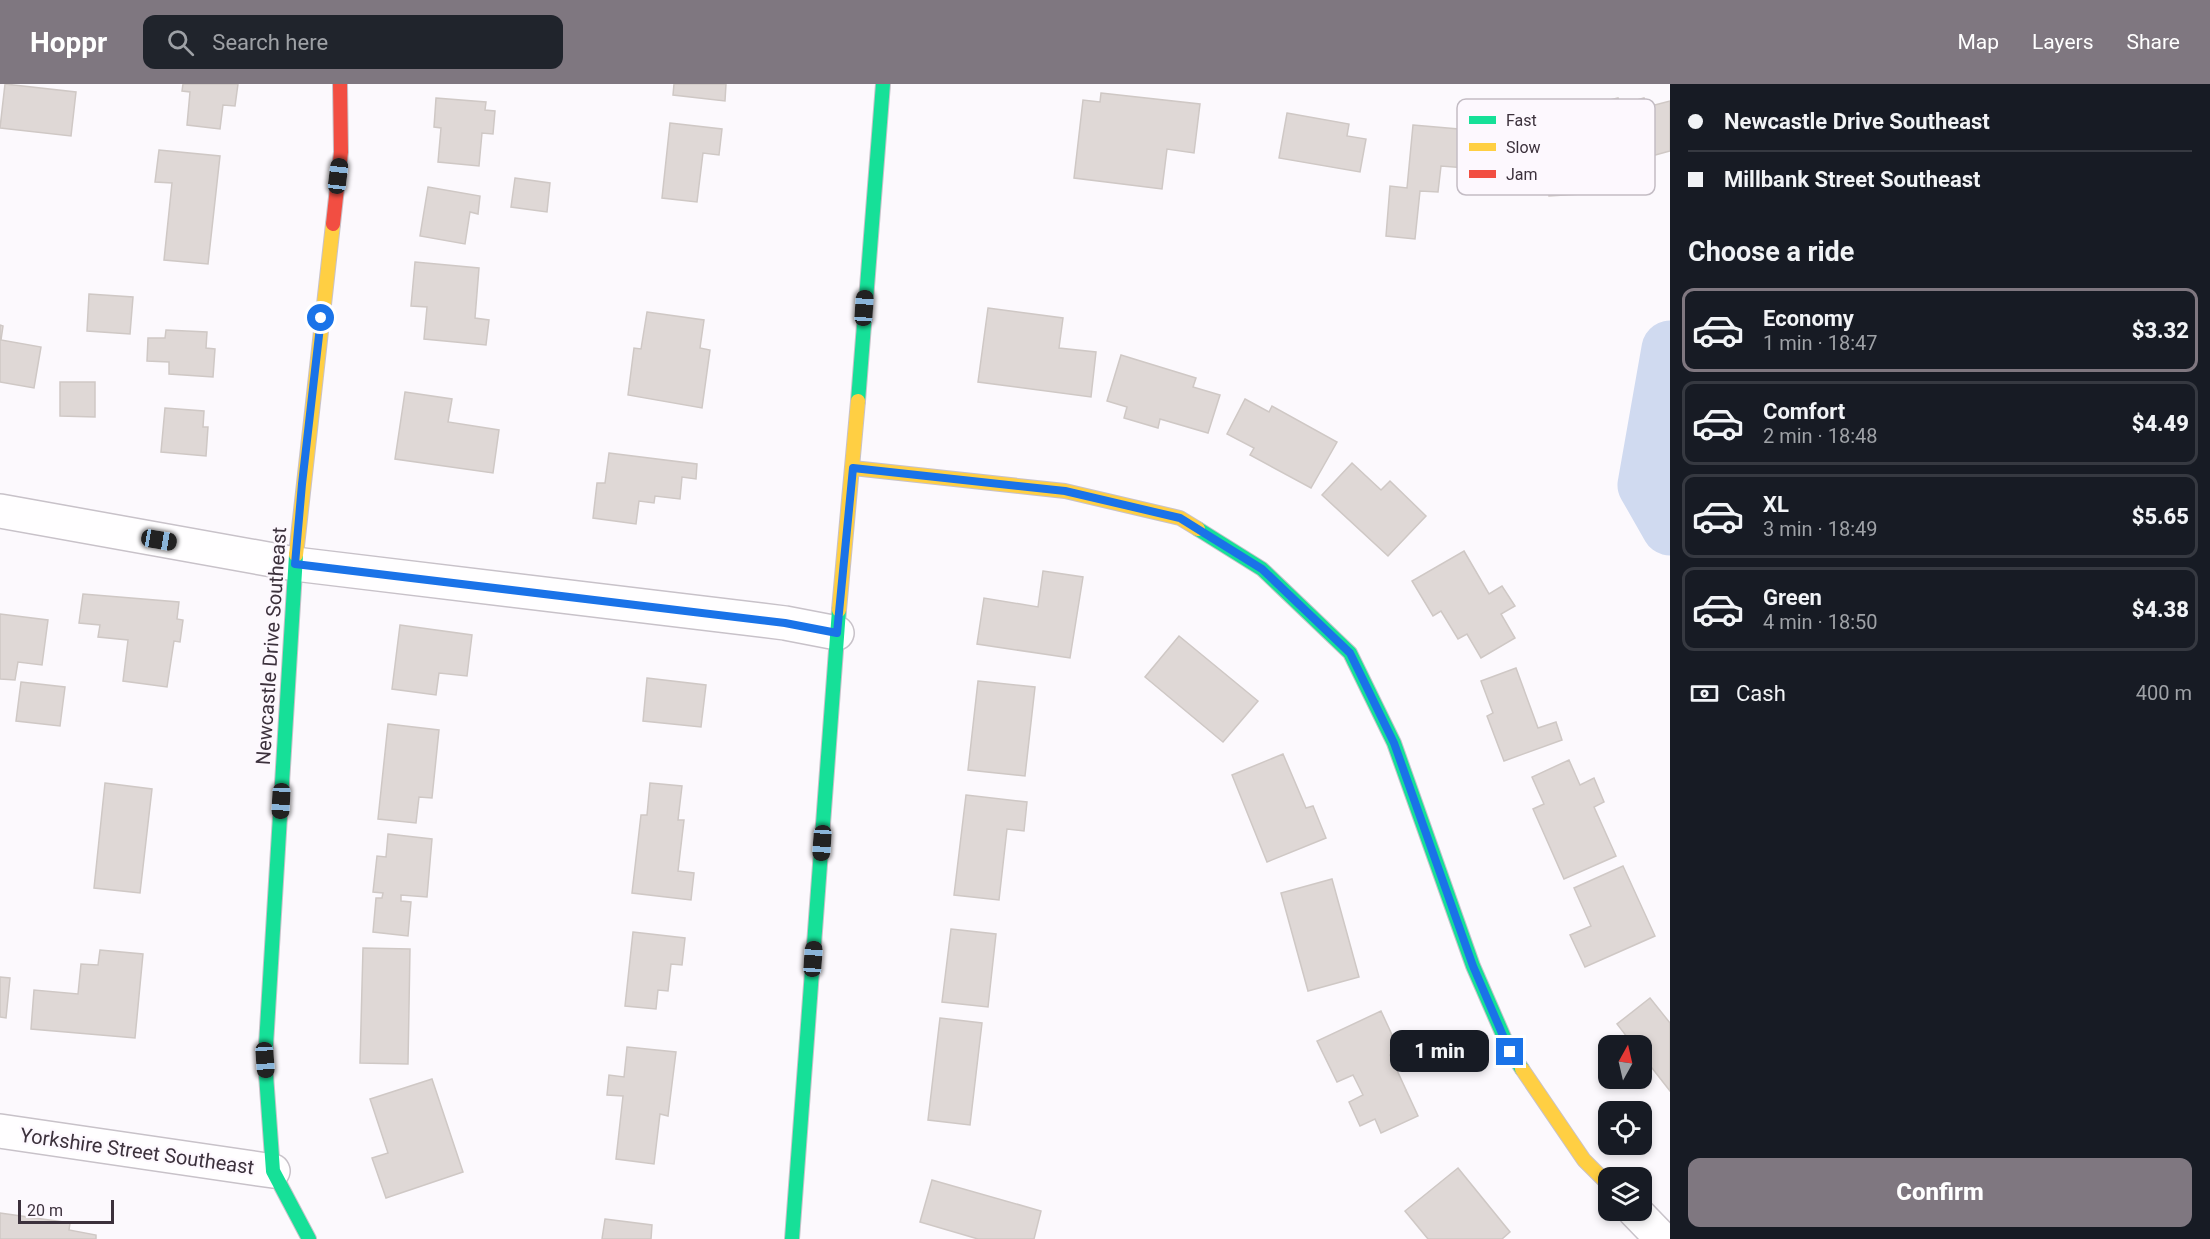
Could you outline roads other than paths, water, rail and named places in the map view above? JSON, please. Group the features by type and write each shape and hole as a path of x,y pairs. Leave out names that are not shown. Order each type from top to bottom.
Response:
{"street":[{"name":"Newcastle Drive Southeast","path":"309,1239 273,1171 265,1060 295,564 302,484 341,152 340,84"},
{"path":"792,1239 837,633 853,468 867,262 883,84"},
{"path":"853,468 1065,491 1180,518 1262,569 1350,653 1394,743 1473,966 1510,1052 1584,1160 1598,1174"},
{"path":"0,511 295,564 773,621 837,633"},
{"name":"Yorkshire Street Southeast","path":"0,1131 273,1171"},
{"path":"1645,1221 1662,1239"}],"waterway":[{"path":"1670,349 1646,485 1670,527"}]}
